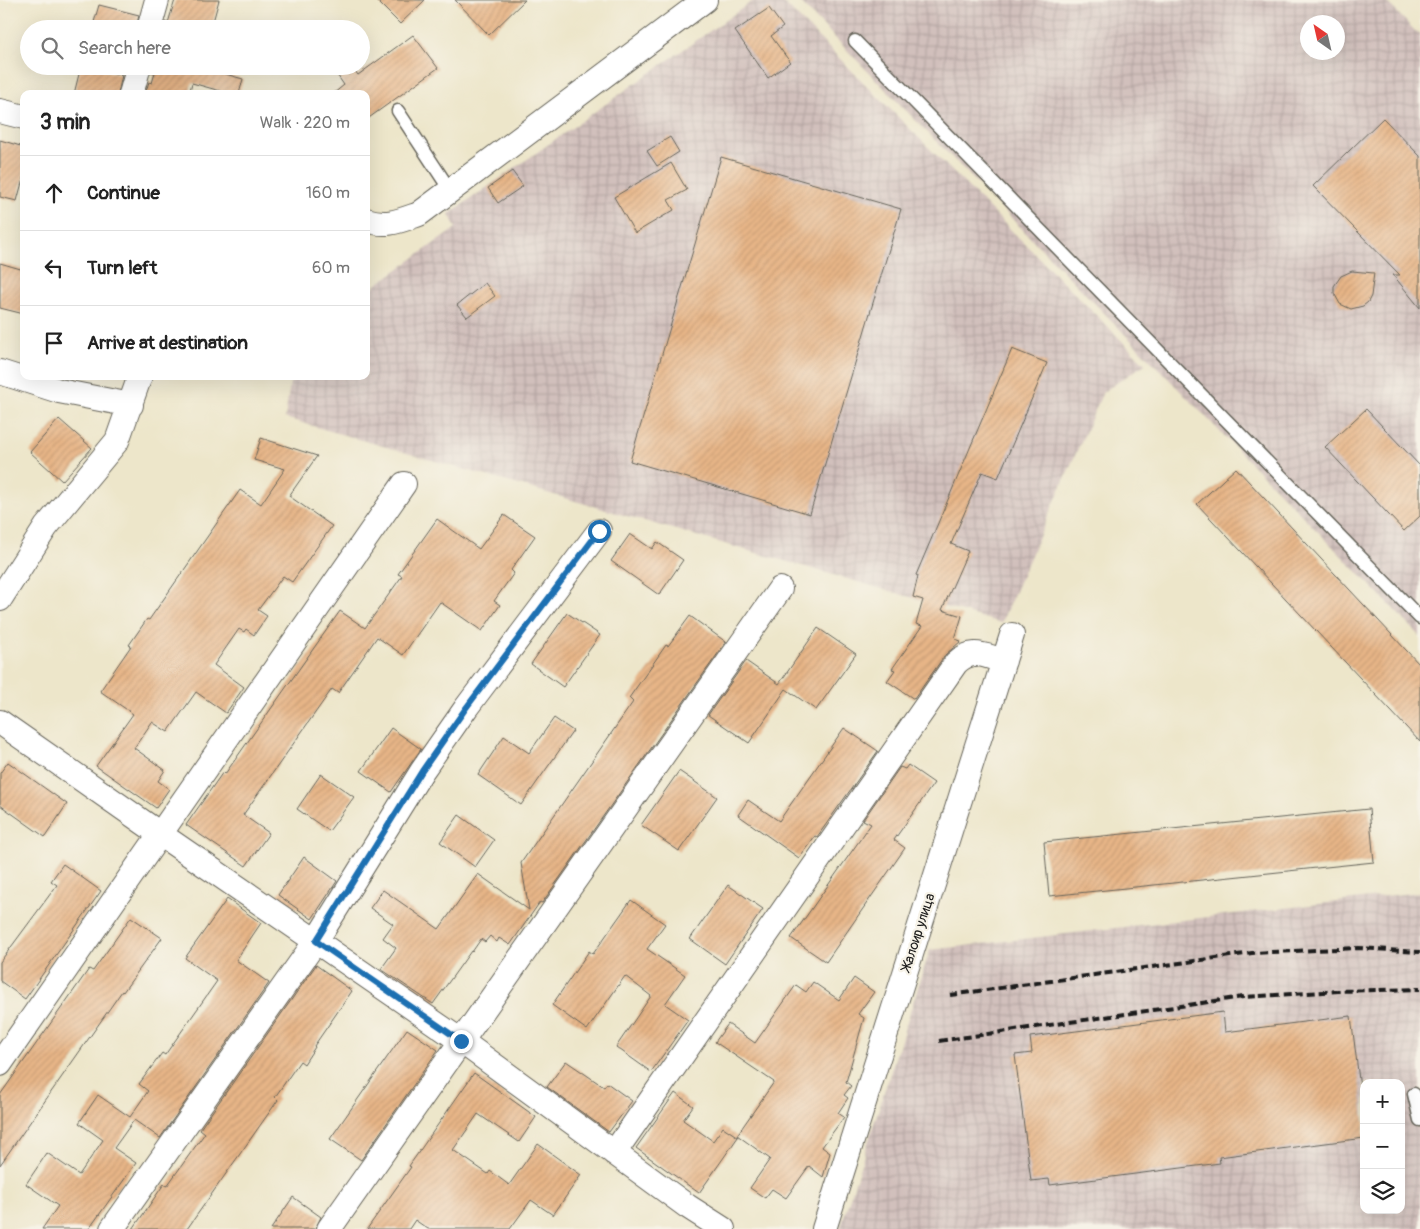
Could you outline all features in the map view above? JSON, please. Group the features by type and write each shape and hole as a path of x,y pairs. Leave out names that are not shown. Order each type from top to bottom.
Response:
{"street":[{"path":"151,20 157,0"},
{"path":"370,221 380,224 394,222 419,214 704,0"},
{"path":"132,90 136,75"},
{"path":"0,111 20,117"},
{"path":"0,372 20,378"},
{"path":"25,380 59,391 131,405"},
{"path":"0,599 46,527 117,441 139,380"},
{"path":"0,1064 404,484"},
{"path":"112,1229 316,941 422,771 466,708 599,531"},
{"path":"329,1229 780,589"},
{"name":"Жалоир улица","path":"824,1229 1012,635"},
{"path":"614,1153 956,663 962,656 971,653 1004,661"},
{"path":"0,722 461,1041 687,1206 723,1229"}],"lane":[{"path":"855,41 1420,618"},
{"path":"398,111 450,190"},
{"path":"1414,1094 1420,1120"}],"shaded area":[{"path":"754,0 781,0 1145,364 1103,392 1001,623 285,418 290,380 370,380 370,289 456,228 449,214"},
{"path":"798,0 1385,0 1420,36 1420,636"},
{"path":"1420,892 1420,1229 840,1229 930,950"}],"building":[{"path":"175,0 219,0 213,20 169,20"},
{"path":"376,0 425,0 400,24"},
{"path":"455,0 525,0 489,35"},
{"path":"99,5 139,15 138,20 95,20"},
{"path":"769,8 783,27 771,36 790,62 768,78 735,31"},
{"path":"413,35 438,68 370,117 370,90 338,90 344,85 337,75 370,75 370,66"},
{"path":"79,75 122,75 119,90 75,90"},
{"path":"154,75 229,75 243,79 240,90 217,90 192,83 190,90 146,90 149,82 152,83"},
{"path":"1383,118 1420,156 1420,308 1393,275 1400,275 1313,186"},
{"path":"670,137 679,152 657,166 647,151"},
{"path":"0,140 20,146 20,190 17,201 0,197"},
{"path":"721,157 901,209 810,514 630,461"},
{"path":"671,163 687,190 668,200 674,210 635,233 614,197"},
{"path":"512,171 523,186 498,203 488,188"},
{"path":"0,263 20,269 20,313 0,308"},
{"path":"1352,271 1374,273 1371,296 1368,302 1363,306 1351,309 1340,304 1334,293 1334,286 1341,276"},
{"path":"485,283 495,296 467,317 457,305"},
{"path":"1012,349 1047,363 998,478 982,472 951,544 968,551 942,610 962,616 955,639 961,641 945,655 914,699 887,681 895,670 892,669 922,626 916,624 923,600 913,597 918,576 916,575"},
{"path":"1366,409 1420,466 1420,516 1404,531 1325,447"},
{"path":"59,419 92,448 62,481 30,452"},
{"path":"261,438 317,456 289,496 332,526 292,582 283,576 258,610 267,616 254,635 246,629 244,632 239,629 214,665 244,687 226,713 196,692 168,732 152,722 134,748 165,770 158,781 169,789 156,808 96,766 133,714 100,691 147,619 149,620 240,490 261,504 285,469 254,460"},
{"path":"1236,468 1420,665 1420,742 1197,504"},
{"path":"504,515 535,536 511,570 514,573 494,601 500,605 482,631 440,602 403,655 377,637 338,693 332,689 243,815 269,833 246,866 186,825 223,772 225,774 340,611 365,628 402,576 398,574 437,519 479,549"},
{"path":"630,534 652,549 657,542 683,560 659,595 611,561"},
{"path":"567,613 600,635 563,687 531,664"},
{"path":"690,616 726,642 542,903 540,902 510,945 499,938 497,942 490,936 485,942 481,939 433,1004 381,969 396,948 383,938 393,924 370,908 383,890 439,929 478,874 529,910 521,863 633,702 629,698 666,645 668,646"},
{"path":"818,628 856,654 816,710 786,689 749,743 708,715 746,661 779,684"},
{"path":"554,718 573,731 521,805 478,775 504,736 529,753"},
{"path":"391,728 421,749 391,792 361,771"},
{"path":"844,728 878,751 817,837 815,836 799,858 738,815 748,800 779,821"},
{"path":"8,762 67,804 45,837 0,805 0,773"},
{"path":"908,765 934,783 894,840 905,848 826,962 791,938 871,824 863,820 900,767 905,769"},
{"path":"679,771 717,797 679,851 641,825"},
{"path":"321,774 354,797 329,831 297,809"},
{"path":"1369,809 1374,862 1049,896 1044,842"},
{"path":"459,815 494,840 475,867 440,842"},
{"path":"304,857 337,881 312,919 278,895"},
{"path":"63,864 101,891 25,999 0,981 0,962 57,885 51,881"},
{"path":"728,885 763,909 725,964 690,939"},
{"path":"227,899 261,923 236,960 269,983 160,1138 134,1120 114,1148 136,1163 89,1229 42,1229 58,1206 26,1184 47,1153 79,1175 103,1140 79,1123 98,1095 130,1117 148,1091 139,1084 162,1053 165,1055 217,981 185,958"},
{"path":"631,900 665,924 647,949 685,975 665,1004 688,1020 651,1072 616,1047 651,996 625,976 587,1030 552,1005 589,951 593,954"},
{"path":"131,917 162,938 122,991 0,1165 0,1095 89,969 93,971"},
{"path":"316,965 352,991 314,1046 304,1064 300,1061 275,1097 278,1100 187,1229 133,1229 164,1184 167,1186 205,1133 200,1129"},
{"path":"854,978 874,992 858,1014 864,1018 846,1082 851,1086 844,1095 848,1098 838,1113 844,1117 822,1147 830,1153 823,1177 809,1166 786,1198 772,1189 765,1198 750,1188 770,1159 737,1135 774,1082 715,1042 728,1024 755,1043 796,985 806,992 813,982 839,1000"},
{"path":"1223,1012 1225,1032 1351,1016 1360,1088 1360,1139 1219,1157 1220,1163 1050,1185 1049,1179 1031,1181 1015,1055 1032,1053 1030,1037"},
{"path":"407,1029 438,1050 361,1160 330,1139"},
{"path":"566,1061 604,1087 607,1083 632,1101 609,1132 547,1087"},
{"path":"474,1073 536,1117 519,1142 478,1114 453,1150 488,1174 490,1171 509,1185 538,1144 581,1175 553,1215 531,1200 510,1229 428,1229 415,1220 409,1229 367,1229 411,1167 409,1166"},
{"path":"675,1093 693,1106 683,1120 713,1141 723,1127 738,1137 699,1193 636,1148"},
{"path":"293,1197 321,1217 315,1229 271,1229"}],"railway":[{"path":"950,995 1252,953 1358,948 1420,952"},
{"path":"939,1041 1243,997 1338,991 1420,989"}],"route":[{"path":"461,1041 316,941 422,771 466,708 599,531"}]}
